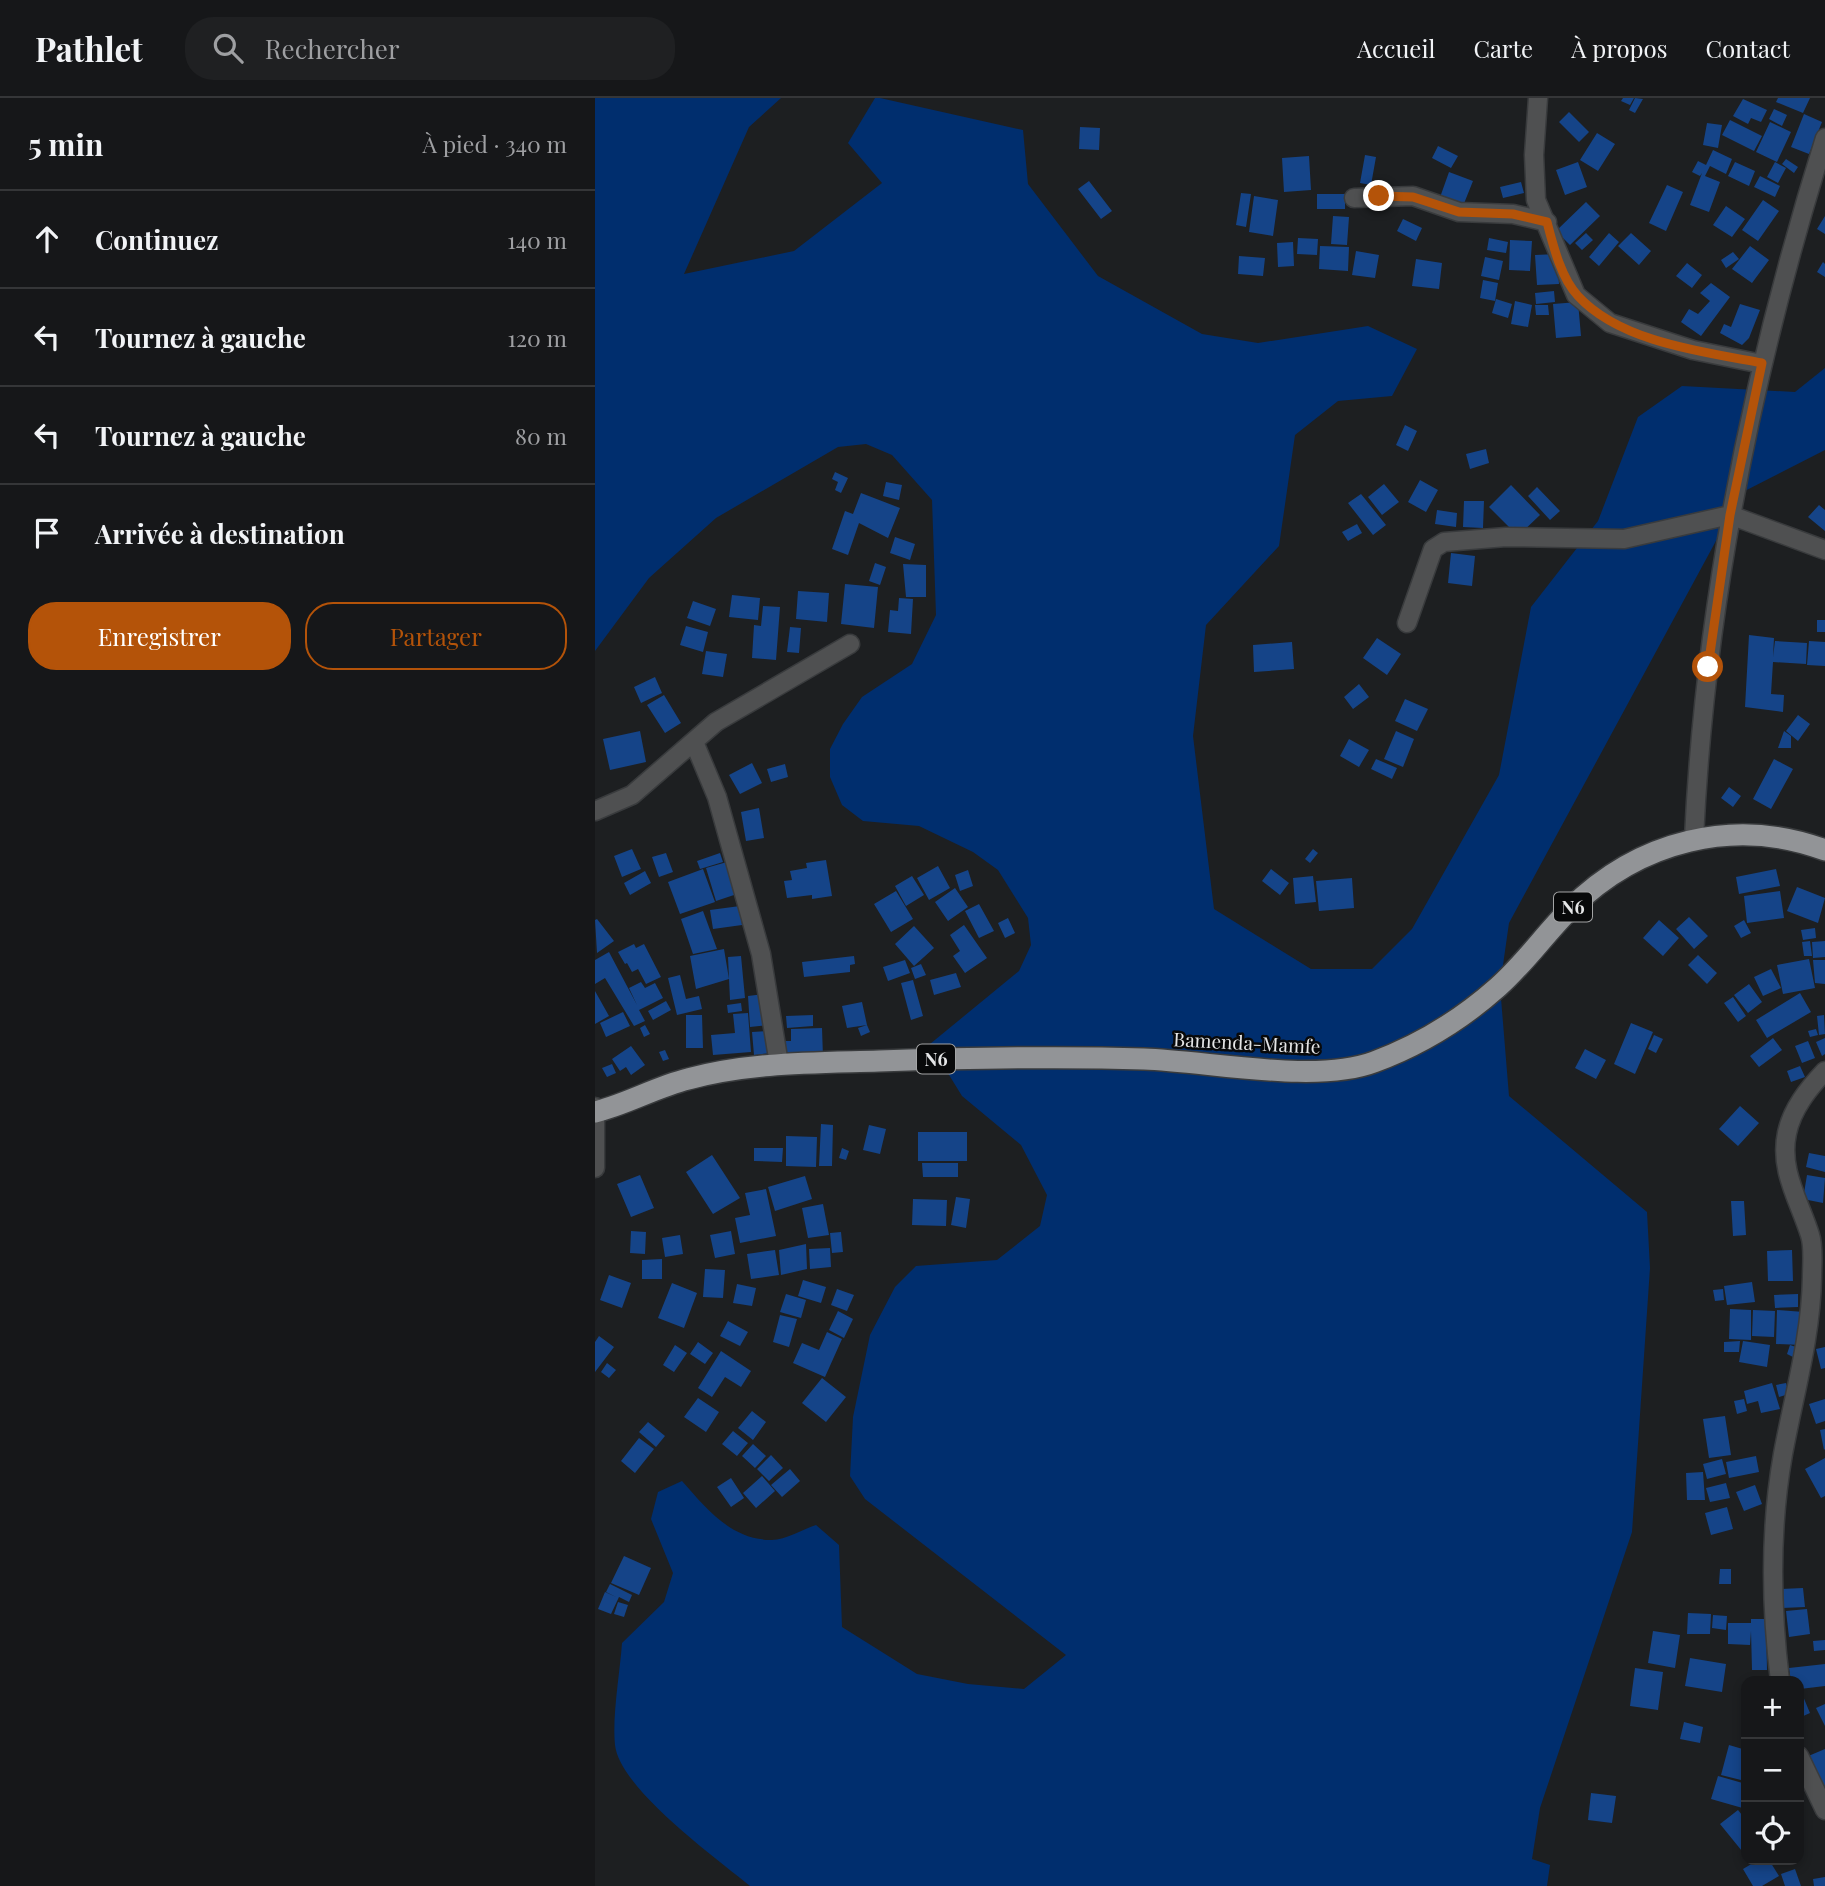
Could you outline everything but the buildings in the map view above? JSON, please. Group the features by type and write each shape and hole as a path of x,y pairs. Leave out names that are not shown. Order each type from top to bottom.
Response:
{"highway":[{"name":"Bamenda-Mamfe","path":"595,1111 689,1078 779,1064 980,1058 1143,1059 1283,1070 1372,1063 1430,1037 1464,1016 1500,986 1570,909 1600,884 1632,863 1664,847 1694,838 1739,834 1777,836 1825,850"}],"street":[{"path":"1538,98 1534,155 1536,200 1547,222 1555,251 1576,295 1610,323 1693,350 1762,363"},
{"path":"1694,838 1708,667 1730,515 1762,363 1790,248 1825,138"},
{"path":"1354,198 1413,197 1459,212 1513,214 1547,222"},
{"path":"1407,623 1433,549 1444,542 1506,537 1624,539 1730,515 1825,550"},
{"path":"595,811 632,795 716,722 850,644"},
{"path":"694,742 717,797 761,954 779,1064"},
{"path":"1779,1676 1775,1640 1776,1524 1783,1455 1808,1344 1812,1277 1811,1238 1784,1159 1793,1116 1805,1093 1825,1071"},
{"path":"595,1111 595,1168"},
{"path":"1804,1766 1825,1810"}],"shaded area":[{"path":"595,98 781,98 749,127 684,274 794,251 882,183 848,143 875,98 880,98 1023,130 1028,184 1098,276 1202,334 1258,343 1368,326 1417,349 1392,396 1338,401 1295,435 1279,546 1206,625 1193,736 1214,909 1311,969 1372,969 1412,929 1499,775 1531,607 1598,521 1638,417 1682,386 1795,392 1825,368 1825,450 1733,497 1730,515 1509,923 1500,986 1509,1096 1647,1212 1650,1268 1632,1532 1540,1808 1532,1859 1550,1865 1547,1886 750,1886 671,1821 633,1782 621,1763 614,1734 622,1643 664,1602 673,1573 651,1519 658,1492 682,1481 720,1520 743,1534 775,1540 816,1525 839,1545 842,1627 917,1674 968,1684 1024,1689 1066,1655 865,1499 850,1476 853,1417 870,1335 895,1287 916,1266 997,1260 1040,1226 1047,1195 1021,1145 962,1096 930,1044 1019,971 1031,945 1028,918 998,870 973,852 919,826 863,821 842,805 830,777 830,749 843,724 862,697 912,664 936,615 932,500 892,455 866,444 838,447 716,518 649,578 595,651"}],"route":[{"path":"1379,196 1413,197 1459,212 1513,214 1547,222 1555,251 1576,295 1610,323 1693,350 1762,363 1730,515 1708,667"}]}
